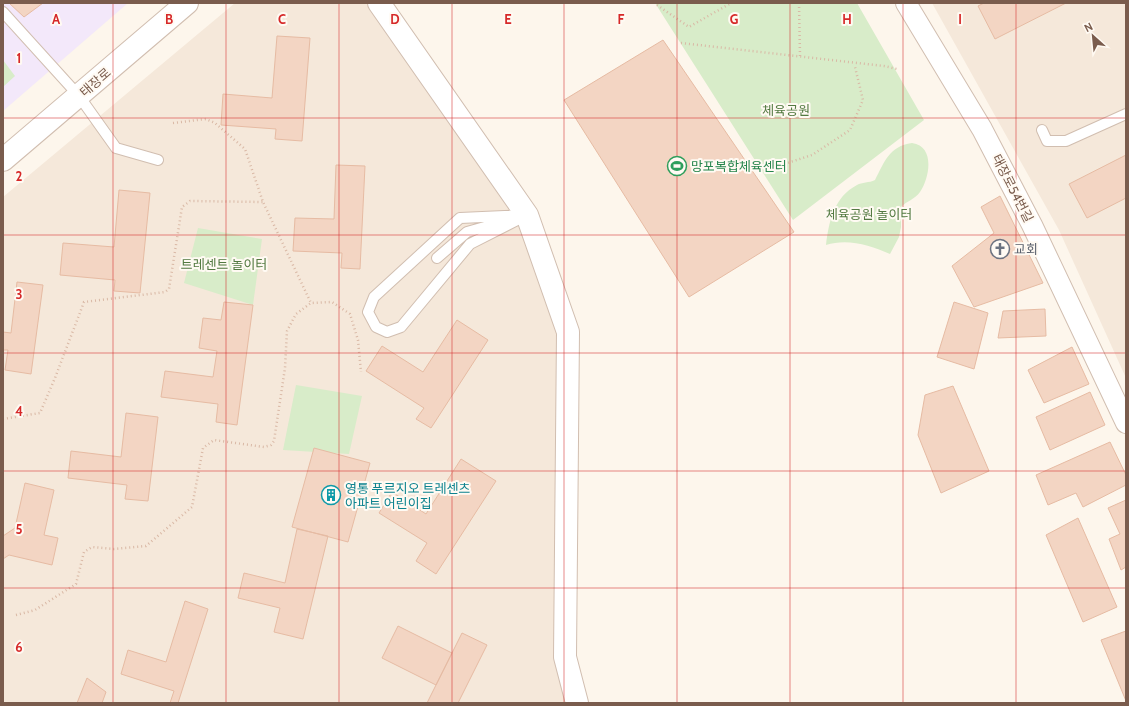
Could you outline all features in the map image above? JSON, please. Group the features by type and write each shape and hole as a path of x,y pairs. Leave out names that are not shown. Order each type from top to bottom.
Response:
{"street":[{"name":"태장로","path":"3,160 187,3"},
{"path":"379,3 527,215 568,332 565,657 577,703"},
{"name":"태장로54번길","path":"906,3 985,135 1032,225 1126,424"}],"lane":[{"path":"3,12 79,96 116,148 158,160"},
{"path":"1042,130 1047,141 1066,141 1126,114"},
{"path":"527,215 470,244 401,327 387,332 376,327 368,312 374,297 460,218 527,215"},
{"path":"437,258 467,232 527,215"}],"path":[{"path":"657,6 689,27 731,3"},
{"path":"798,3 800,56"},
{"path":"681,43 884,66 897,70"},
{"path":"769,169 812,156 850,130 863,100 855,67"},
{"path":"174,123 206,119 215,123 245,149 263,202 311,303"},
{"path":"3,420 40,413 84,302 165,292 169,289 182,207 190,201 263,202"},
{"path":"16,615 35,610 76,584 84,552 92,547 114,548 146,546 192,507 203,448 207,443 214,440 264,447 271,445 274,441 285,368 287,331 296,314 311,303 332,302 350,314 358,340 361,372"}],"shaded area":[{"path":"3,3 128,3 3,111"},
{"path":"235,3 379,3 527,215 568,332 570,703 3,703 3,197"},
{"path":"932,3 1126,3 1126,378 1059,230"}],"green space":[{"name":"체육공원","path":"655,3 857,3 924,120 793,220"},
{"path":"3,60 15,76 3,87"},
{"name":"체육공원 놀이터","path":"912,143 919,145 924,150 927,156 928,171 920,192 901,207 901,227 899,237 890,254 866,245 850,242 826,245 834,210 843,196 849,190 861,183 875,180 888,156 898,148"},
{"name":"트레센트 놀이터","path":"198,228 262,239 253,305 184,283"},
{"path":"296,385 362,396 349,454 283,450"}],"building":[{"path":"9,3 43,3 24,17"},
{"path":"984,3 1066,3 995,39 978,6"},
{"path":"277,36 310,38 302,141 275,139 276,129 221,125 223,94 272,98"},
{"name":"망포복합체육센터","path":"663,40 794,232 689,297 564,100"},
{"path":"1126,155 1126,198 1087,218 1069,184"},
{"path":"336,165 365,166 360,269 341,268 342,253 293,251 295,218 334,219"},
{"path":"119,190 150,193 140,293 114,291 115,280 60,275 63,243 114,247"},
{"name":"교회","path":"1000,196 1043,283 974,307 952,266 994,233 981,207"},
{"path":"17,282 43,285 31,374 5,370 8,350 3,350 3,332 11,333"},
{"path":"224,302 253,305 237,425 216,422 218,404 161,397 165,371 213,377 217,351 199,348 203,318 221,320"},
{"path":"954,302 988,313 974,369 937,357"},
{"path":"1045,309 1046,336 998,338 1003,311"},
{"path":"457,320 488,340 431,428 416,419 424,408 366,371 382,346 423,372"},
{"path":"1072,347 1089,384 1044,403 1028,370"},
{"path":"953,386 989,471 941,493 918,435 925,395"},
{"path":"1090,392 1105,425 1050,450 1036,417"},
{"path":"126,413 158,417 148,501 125,499 127,485 68,478 71,451 121,457"},
{"path":"1110,442 1126,475 1126,485 1083,507 1076,493 1048,505 1036,475"},
{"name":"영통 푸르지오 트레센츠 아파트 어린이집","path":"314,448 370,463 348,542 292,527"},
{"path":"461,459 496,481 436,574 416,561 427,543 379,513 392,492 426,514"},
{"path":"25,483 54,490 44,535 58,538 52,565 9,555 3,559 3,536 15,528"},
{"path":"1126,500 1126,567 1121,570 1109,539 1120,534 1108,508"},
{"path":"1078,518 1117,607 1083,622 1046,535"},
{"path":"297,529 328,536 303,639 274,632 280,608 238,598 244,573 285,583"},
{"path":"185,601 208,609 178,703 170,703 174,691 121,674 128,650 166,662"},
{"path":"398,626 452,653 436,685 382,658"},
{"path":"1126,631 1126,701 1101,640"},
{"path":"462,633 487,645 458,703 427,703"},
{"path":"87,678 106,692 102,703 77,703"}],"place":[{"name":"망포복합체육센터","path":"677,166"},
{"name":"교회","path":"1000,249"},
{"name":"영통 푸르지오 트레센츠 아파트 어린이집","path":"331,495"}]}
